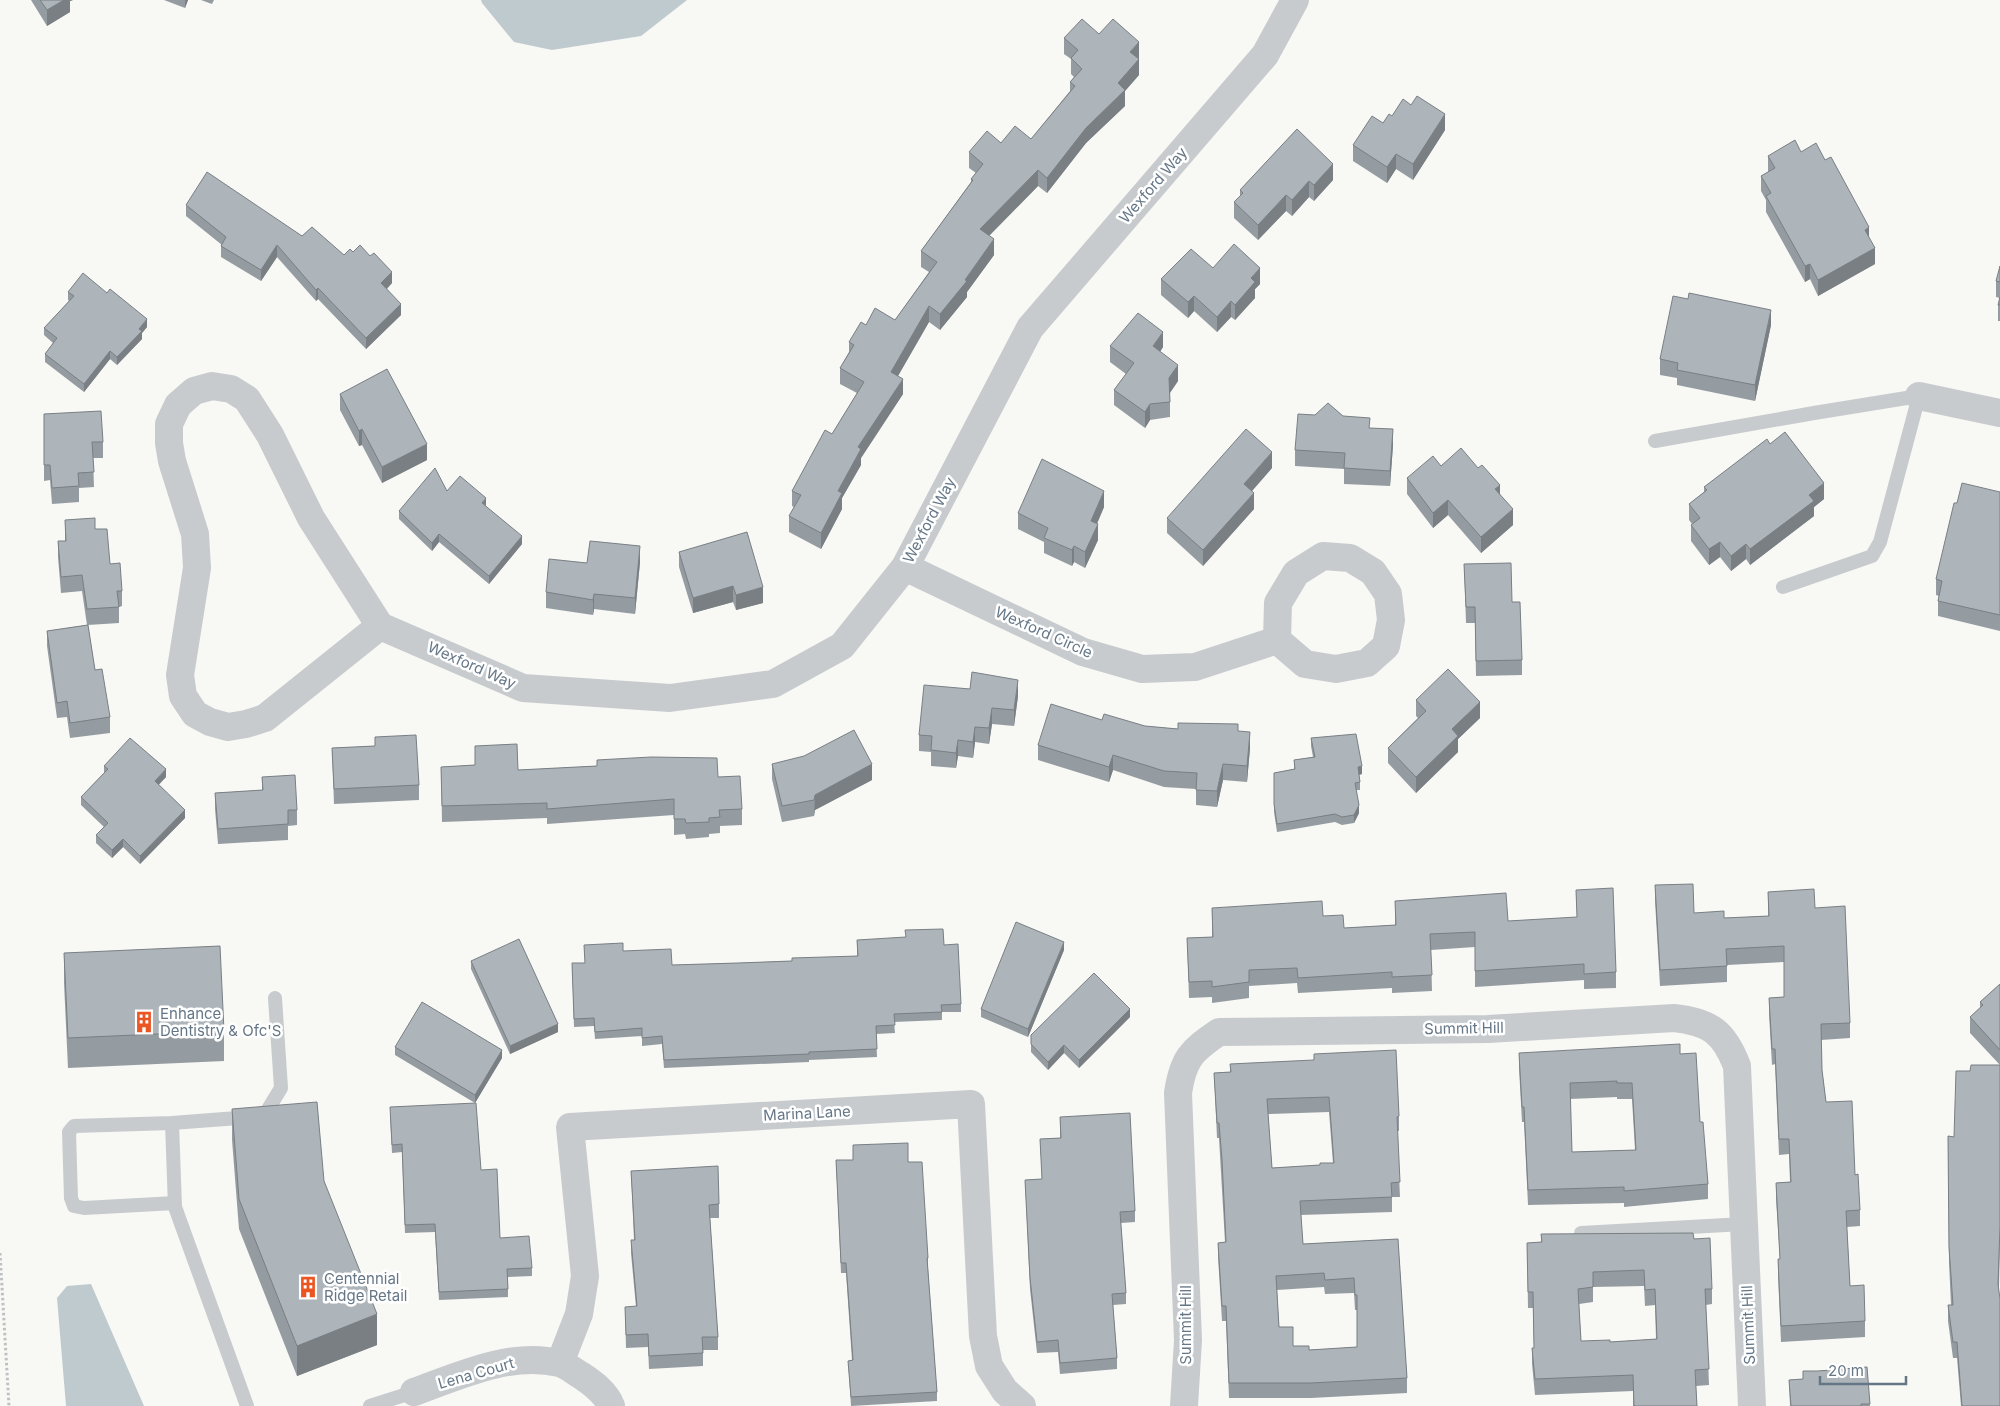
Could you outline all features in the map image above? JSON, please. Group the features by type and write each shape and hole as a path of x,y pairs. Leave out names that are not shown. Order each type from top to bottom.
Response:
{"street":[{"name":"Wexford Way","path":"380,626 523,688 670,698 773,684 842,646 905,567 1030,328 1265,55 1295,0"},
{"path":"212,386 231,389 246,399 270,435 311,518 380,626 265,718 228,727 210,722 195,714 183,696 180,675 197,568 195,534 172,462 169,443 169,424 178,405 194,391 212,386"},
{"path":"1919,396 2000,413"},
{"path":"1323,556 1350,558 1373,572 1388,594 1391,620 1386,646 1367,663 1336,669 1305,664 1277,640 1278,603 1296,573 1323,556"},
{"name":"Wexford Circle","path":"905,567 1083,652 1142,669 1195,667 1277,640"},
{"name":"Summit Hill","path":"1184,1406 1188,1340 1178,1093 1180,1075 1188,1057 1201,1044 1219,1032 1488,1029 1674,1018 1697,1020 1716,1032 1731,1049 1737,1066 1752,1406"},
{"name":"Marina Lane","path":"560,1363 579,1314 585,1276 570,1127 970,1104 983,1336 989,1366 1005,1391 1022,1406"},
{"name":"Lena Court","path":"414,1392 482,1368 518,1359 560,1363 591,1382 608,1397 611,1406"}],"lane":[{"path":"1655,441 1919,396 1880,542 1872,556 1783,588"},
{"path":"175,1203 84,1208 74,1206 71,1198 69,1132 74,1126 172,1123 264,1116 281,1088 276,998"},
{"path":"172,1123 175,1203 247,1406"},
{"path":"1581,1233 1744,1224"},
{"path":"370,1406 414,1392"}],"path":[{"path":"0,1253 9,1406"}],"shaded area":[{"path":"481,0 687,0 641,36 552,50 514,42"},
{"path":"91,1284 144,1406 66,1406 57,1298 67,1286"}],"building":[{"path":"40,0 64,0 47,10"},
{"path":"1082,19 1099,34 1113,19 1139,42 1130,52 1139,59 1118,83 1125,90 1086,128 1047,178 1038,170 980,229 994,239 965,280 967,281 940,314 929,306 891,372 903,379 858,447 861,449 838,491 842,493 821,533 789,516 801,495 792,491 825,430 832,434 864,382 840,368 854,345 849,342 861,322 866,325 875,308 895,320 937,262 921,251 983,164 969,152 987,131 1001,143 1015,126 1031,139 1075,86 1070,82 1082,69 1071,58 1078,50 1064,38"},
{"path":"1417,96 1445,114 1413,164 1396,154 1387,167 1353,145 1372,116 1383,123 1389,114 1392,116 1403,99 1411,105"},
{"path":"1297,129 1333,164 1314,185 1309,181 1292,200 1286,195 1258,225 1234,202 1243,193 1240,190"},
{"path":"1795,140 1801,152 1816,143 1825,160 1831,157 1869,227 1865,230 1875,248 1818,280 1810,264 1805,266 1766,196 1771,193 1761,176 1775,168 1768,156"},
{"path":"207,172 302,236 312,227 344,255 350,249 353,252 360,245 370,256 374,253 392,272 381,283 401,304 366,338 318,288 316,290 277,245 261,270 221,246 226,237 186,205"},
{"path":"1234,244 1260,268 1251,278 1255,282 1235,305 1231,301 1217,317 1194,296 1188,302 1161,279 1191,249 1213,268"},
{"path":"2000,266 2000,282 1996,281"},
{"path":"83,273 107,293 110,289 147,319 139,329 142,331 117,357 110,351 84,384 45,354 57,338 44,328 74,296 68,292"},
{"path":"1689,293 1771,310 1755,385 1677,370 1678,363 1660,359 1673,296 1688,299"},
{"path":"1138,313 1163,332 1153,346 1178,365 1169,378 1170,402 1150,404 1145,412 1114,390 1134,363 1110,346"},
{"path":"387,369 427,444 382,467 362,429 359,431 340,394"},
{"path":"1328,403 1343,416 1370,418 1369,428 1393,429 1390,471 1344,468 1345,453 1295,450 1298,414 1315,415"},
{"path":"101,411 103,442 92,442 94,472 78,473 79,486 52,488 50,465 44,465 44,414"},
{"path":"1246,429 1272,452 1244,484 1254,493 1203,550 1167,518"},
{"path":"1785,432 1824,483 1809,495 1814,501 1750,549 1746,544 1731,556 1720,542 1709,549 1691,525 1700,518 1689,504 1707,490 1704,487 1767,439 1770,444"},
{"path":"1461,448 1478,468 1482,465 1500,485 1495,489 1513,509 1481,537 1448,500 1433,513 1407,478 1433,456 1441,466"},
{"path":"1042,459 1104,491 1091,521 1098,524 1085,552 1074,546 1072,550 1044,538 1048,528 1018,513"},
{"path":"435,468 447,491 460,476 486,498 482,503 522,536 489,576 439,534 432,543 399,511"},
{"path":"1962,483 2000,492 2000,615 1938,601 1942,581 1936,579 1954,503 1957,503"},
{"path":"95,518 95,529 107,529 110,564 120,563 122,591 117,591 119,607 87,609 82,575 61,577 58,541 66,541 65,520"},
{"path":"747,532 763,587 736,595 733,586 693,598 679,552"},
{"path":"590,541 640,546 635,598 594,594 593,600 546,592 549,559 587,563"},
{"path":"1511,563 1512,602 1520,602 1522,660 1476,661 1475,607 1466,607 1464,564"},
{"path":"88,625 95,670 102,669 110,717 70,723 67,701 57,703 47,631"},
{"path":"1448,669 1480,702 1452,729 1458,736 1416,777 1388,748 1426,711 1416,700"},
{"path":"972,672 1018,680 1014,710 992,708 989,728 975,727 973,742 958,740 956,753 931,750 932,736 919,735 924,685 970,689"},
{"path":"1051,704 1102,720 1104,714 1145,726 1178,729 1178,723 1238,724 1238,731 1250,732 1247,766 1223,764 1217,791 1196,790 1197,773 1164,771 1113,755 1109,767 1038,745"},
{"path":"854,730 872,764 815,795 814,800 782,806 772,764 804,756"},
{"path":"1356,734 1362,766 1358,767 1360,782 1355,783 1359,805 1354,815 1342,817 1335,814 1277,824 1274,804 1274,773 1295,769 1294,760 1315,757 1311,738"},
{"path":"416,735 419,785 334,789 332,748 375,746 375,737"},
{"path":"130,738 166,769 155,781 185,810 140,856 123,839 112,850 96,835 108,823 81,797 108,769 104,766"},
{"path":"517,744 518,770 597,766 597,760 651,757 717,758 718,777 740,776 742,809 719,810 720,817 709,818 709,822 686,823 685,819 674,819 674,799 547,809 547,803 442,806 441,767 475,765 475,746"},
{"path":"295,775 297,810 288,810 288,824 218,829 215,793 263,790 262,777"},
{"path":"1693,884 1694,913 1724,911 1724,918 1769,916 1768,892 1814,889 1815,908 1845,906 1850,1023 1821,1024 1822,1070 1826,1102 1852,1101 1855,1175 1858,1174 1860,1210 1846,1211 1850,1286 1864,1285 1865,1321 1781,1326 1776,1183 1791,1182 1789,1139 1779,1139 1775,1049 1772,1049 1769,998 1784,997 1784,946 1726,949 1727,966 1660,970 1655,885"},
{"path":"1613,888 1616,972 1584,974 1584,964 1475,971 1475,932 1430,934 1432,975 1392,977 1392,972 1298,978 1297,968 1249,970 1249,982 1212,987 1212,981 1189,982 1187,938 1213,937 1212,908 1322,901 1323,916 1343,915 1344,928 1396,925 1395,901 1506,893 1508,921 1577,917 1576,890"},
{"path":"1016,922 1064,942 1028,1029 981,1009"},
{"path":"943,929 944,945 958,944 961,1004 941,1005 942,1012 894,1014 895,1025 876,1026 877,1049 664,1060 662,1036 642,1038 642,1028 595,1032 594,1018 574,1019 572,963 585,963 584,945 623,943 623,951 671,949 672,965 792,961 792,958 858,956 857,940 906,937 905,930"},
{"path":"519,939 558,1024 510,1046 471,961"},
{"name":"Enhance Dentistry & Ofc'S","path":"220,946 224,1031 68,1038 64,953"},
{"path":"1094,973 1130,1009 1079,1060 1064,1045 1048,1062 1031,1044 1031,1035"},
{"path":"2000,984 2000,1050 1970,1017 1983,1005 1980,1002"},
{"path":"422,1002 502,1050 475,1095 395,1047"},
{"path":"1680,1044 1680,1054 1696,1053 1700,1122 1703,1122 1708,1184 1624,1191 1624,1187 1528,1190 1519,1053","holes":["1617,1081 1617,1083 1632,1083 1636,1150 1572,1152 1570,1083"]},
{"path":"1396,1050 1400,1182 1391,1183 1392,1197 1300,1201 1303,1244 1398,1239 1407,1378 1311,1383 1229,1383 1226,1306 1222,1306 1218,1243 1226,1242 1222,1160 1219,1123 1217,1123 1214,1073 1231,1072 1230,1064 1314,1060 1314,1054","holes":["1329,1097 1334,1163 1272,1168 1267,1099","1324,1273 1325,1280 1354,1278 1355,1295 1357,1295 1357,1347 1309,1350 1309,1346 1293,1346 1293,1327 1279,1327 1276,1276"]},
{"path":"1971,1065 2000,1065 1998,1284 2000,1299 2000,1406 1962,1406 1957,1342 1953,1342 1948,1305 1953,1305 1949,1247 1948,1136 1954,1137 1956,1071 1970,1071"},
{"name":"Centennial Ridge Retail","path":"317,1102 324,1181 377,1314 297,1346 239,1199 232,1109"},
{"path":"476,1103 481,1170 497,1169 500,1238 529,1236 532,1268 507,1269 508,1289 439,1292 435,1224 405,1225 402,1144 392,1145 390,1107"},
{"path":"1130,1113 1135,1211 1120,1212 1126,1293 1112,1294 1117,1358 1060,1363 1058,1340 1037,1342 1030,1278 1025,1180 1042,1179 1040,1139 1061,1138 1060,1117"},
{"path":"908,1143 908,1162 922,1162 937,1392 851,1397 848,1361 853,1360 846,1263 841,1263 836,1160 853,1160 853,1145"},
{"path":"718,1166 719,1204 709,1205 718,1337 702,1337 703,1353 649,1356 648,1334 626,1335 625,1307 637,1306 631,1240 635,1240 631,1171"},
{"path":"1693,1233 1694,1239 1710,1238 1712,1289 1705,1289 1709,1369 1695,1370 1697,1406 1634,1406 1633,1375 1535,1379 1532,1348 1534,1348 1533,1292 1528,1292 1527,1243 1542,1242 1541,1234","holes":["1644,1270 1645,1290 1655,1289 1657,1339 1610,1342 1610,1340 1581,1341 1578,1289 1593,1287 1593,1272"]},
{"path":"1867,1367 1870,1404 1861,1404 1861,1406 1791,1406 1789,1380 1803,1379 1803,1371"}],"place":[{"name":"Enhance Dentistry & Ofc'S","path":"144,1022"},
{"name":"Centennial Ridge Retail","path":"308,1287"}]}
